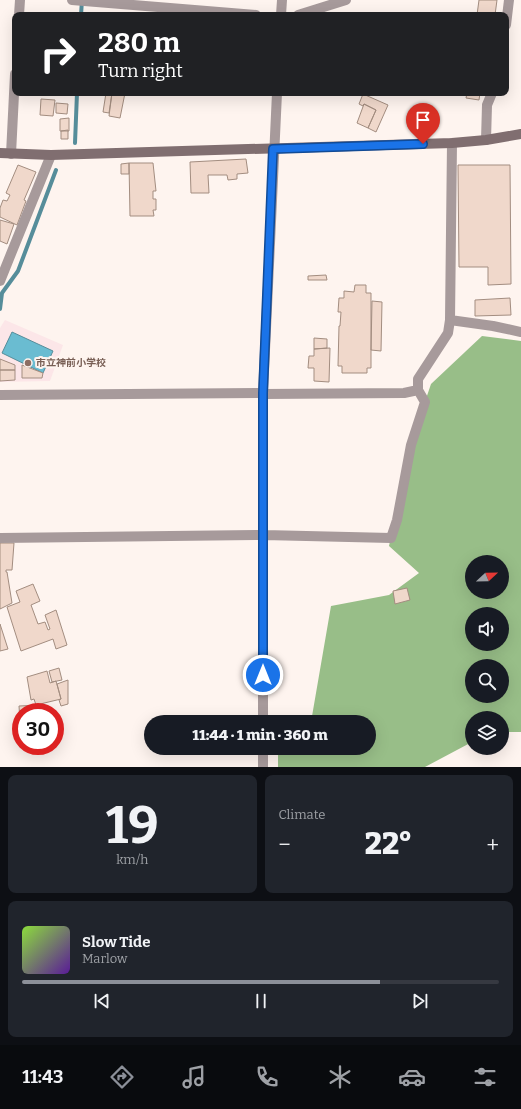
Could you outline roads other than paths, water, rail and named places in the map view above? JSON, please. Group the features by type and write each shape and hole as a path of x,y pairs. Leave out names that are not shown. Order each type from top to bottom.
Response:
{"street":[{"path":"19,12 20,0"},
{"path":"74,0 220,12"},
{"path":"281,12 282,0"},
{"path":"308,12 346,0"},
{"path":"508,12 509,0"},
{"path":"11,154 14,96"},
{"path":"263,715 264,394 273,149 277,96"},
{"path":"486,140 487,105 491,96"},
{"path":"0,153 51,155 452,143 486,140 521,134"},
{"path":"0,538 264,535 391,538 397,520 411,445 425,402 418,390 418,379 448,333 450,320 452,143"},
{"path":"0,281 51,155"},
{"path":"450,320 493,326 521,332"},
{"path":"0,394 404,393 418,390"},
{"path":"263,755 263,767"}],"water":[{"path":"12,332 53,351 43,373 2,353"}],"waterway":[{"path":"81,12 82,0"},
{"path":"75,143 77,96"},
{"path":"0,309 2,293 18,271 56,170"}],"place":[{"name":"市立神前小学校","path":"28,363"}]}
